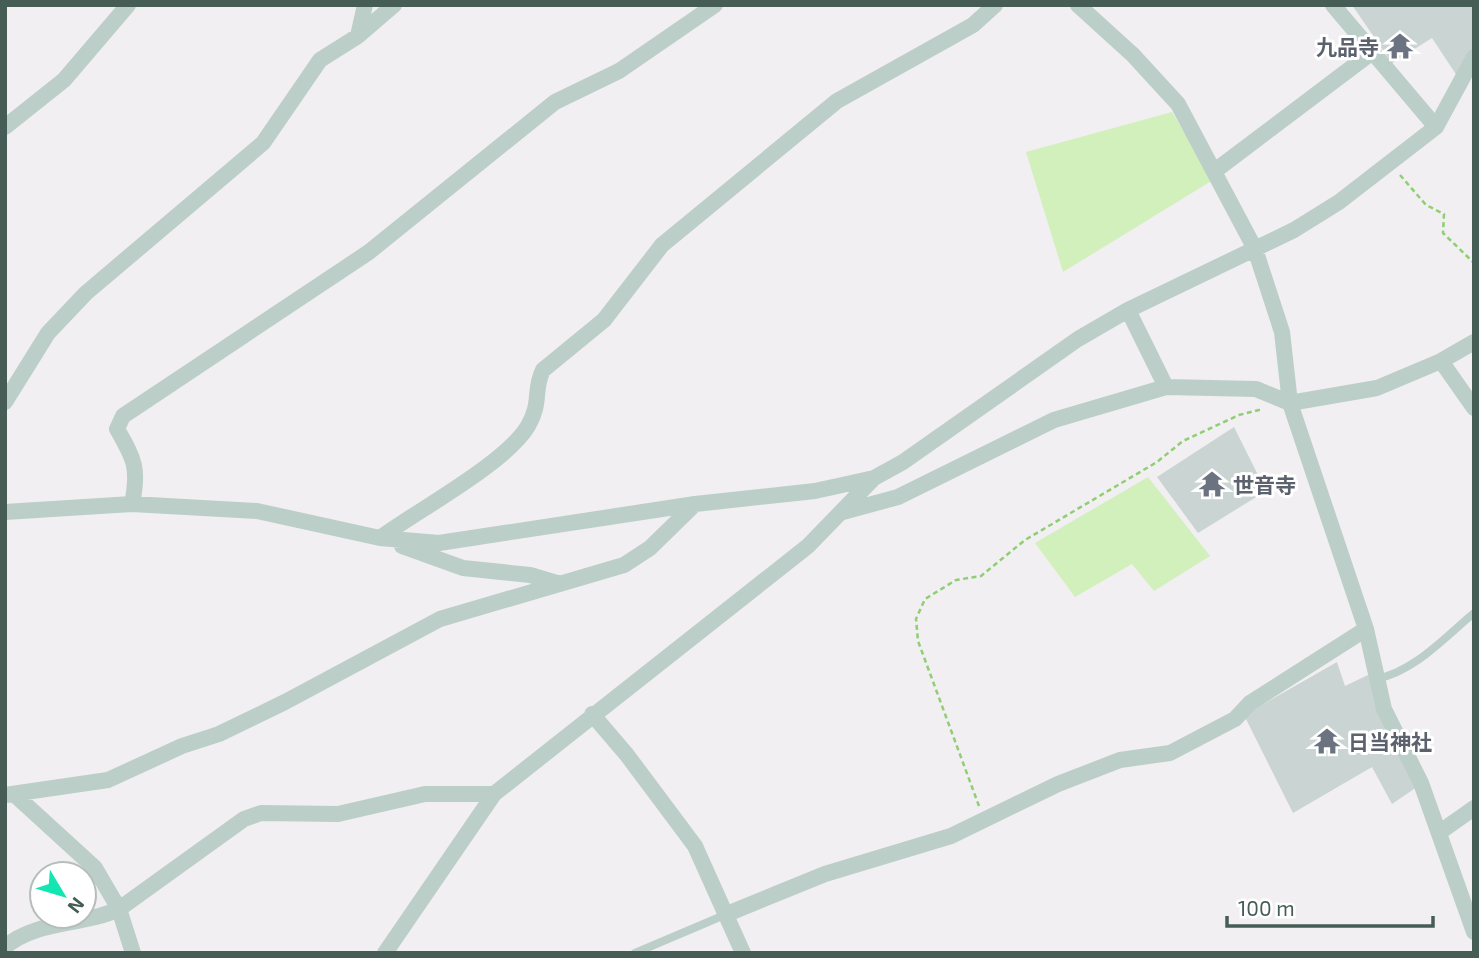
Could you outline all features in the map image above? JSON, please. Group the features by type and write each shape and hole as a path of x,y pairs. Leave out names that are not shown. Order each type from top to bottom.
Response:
{"street":[{"path":"5,127 64,80 128,5"},
{"path":"358,36 365,5"},
{"path":"5,402 48,333 86,293 263,143 320,60 358,36 394,5"},
{"path":"132,504 136,469 135,460 117,429 123,416 369,252 555,102 619,71 715,5"},
{"path":"380,538 496,460 526,429 538,404 537,380 542,370 604,320 662,245 689,221 837,101 973,25 995,5"},
{"path":"1078,5 1133,55 1178,104 1216,170 1255,249 1282,332 1290,403 1366,629 1384,709 1421,783 1474,932"},
{"path":"1333,5 1436,127"},
{"path":"1216,170 1371,53"},
{"path":"380,538 439,543 695,503 814,491 874,478 903,462 1078,339 1128,310 1305,223 1436,127 1474,57"},
{"path":"1128,310 1166,387"},
{"path":"840,513 898,497 1054,420 1166,387 1256,389 1290,403 1377,388 1441,361 1474,342"},
{"path":"1441,361 1474,408"},
{"path":"385,953 494,794 808,546 874,478"},
{"path":"10,795 108,780 182,746 219,734 285,702 440,618 624,565 650,548 695,503"},
{"path":"5,512 132,504 257,511 380,538 463,568 530,575 557,583"},
{"path":"727,914 825,874 936,842 1058,784 1120,760 1170,753 1235,719 1250,703 1366,629"},
{"path":"592,714 627,755 695,846 743,953"},
{"path":"5,947 45,927 100,918 119,909 244,819 261,813 338,814 425,794 494,794"},
{"path":"10,795 95,868 119,909 132,953"},
{"path":"1440,832 1474,808"}],"lane":[{"path":"1376,680 1392,677 1474,613"},
{"path":"635,953 727,914"}],"path":[{"path":"1389,163 1426,205 1444,214 1446,221 1443,233 1474,263"},
{"path":"984,819 918,641 916,619 925,600 956,580 981,576 1026,540 1157,463 1183,441 1239,415 1264,409"}],"green space":[{"path":"1172,112 1213,180 1063,272 1026,152"},
{"path":"1148,477 1210,556 1154,591 1132,564 1075,597 1035,543"}],"building":[{"name":"九品寺","path":"1352,5 1474,5 1474,54 1461,82 1432,38 1392,63"},
{"name":"世音寺","path":"1234,427 1266,491 1198,533 1157,477"},
{"name":"日当神社","path":"1337,662 1345,686 1368,675 1417,787 1392,804 1372,767 1293,813 1244,715"}],"place":[{"name":"九品寺","path":"1400,46"},
{"name":"世音寺","path":"1212,484"},
{"name":"日当神社","path":"1327,741"}]}
